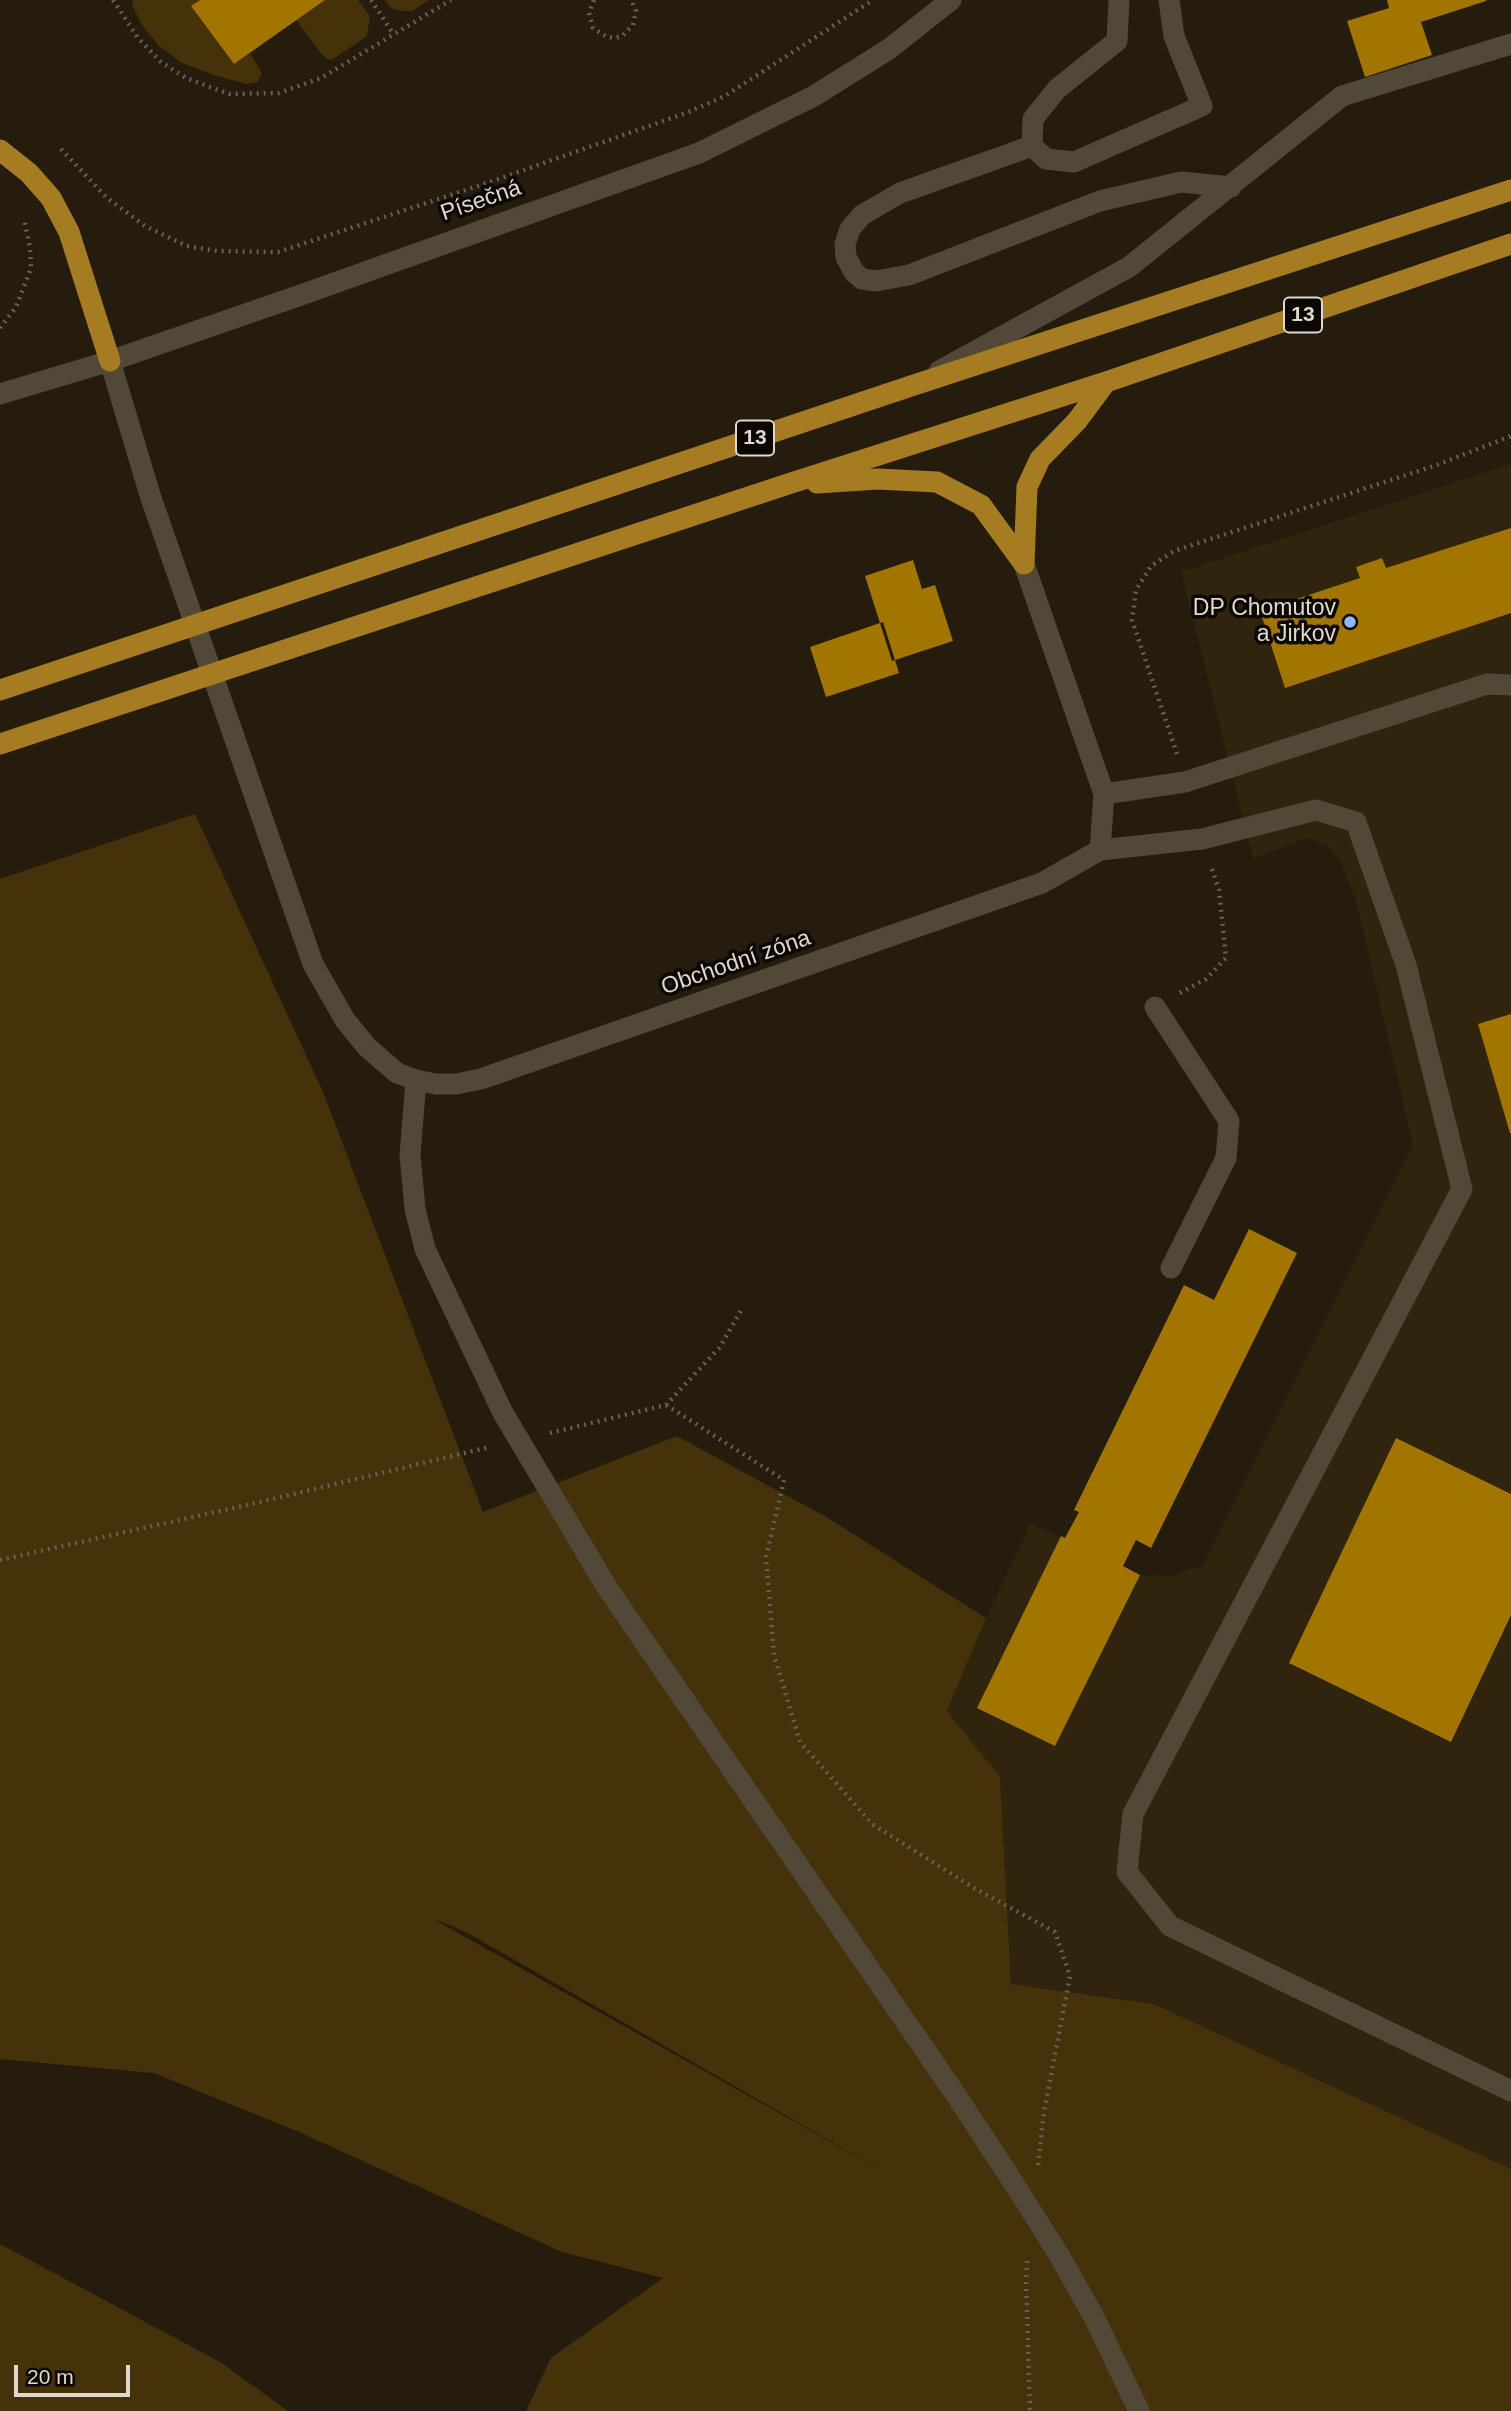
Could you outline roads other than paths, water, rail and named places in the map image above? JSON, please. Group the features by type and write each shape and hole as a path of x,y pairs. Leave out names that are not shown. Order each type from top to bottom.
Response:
{"highway":[{"path":"0,150 29,173 57,209 69,232 110,360"},
{"name":"13","path":"0,690 914,385 1511,190"},
{"name":"13","path":"0,744 1106,382 1511,244"},
{"path":"1024,564 1027,487 1040,459 1077,421 1106,382"},
{"path":"785,485 878,479 937,482 981,505 1024,564"}],"street":[{"name":"Písečná","path":"0,394 110,360 699,153 814,96 888,49 951,0"},
{"path":"1119,0 1117,41 1058,89 1032,120 1032,146 1046,159 1073,162 1202,106 1174,36 1169,0"},
{"path":"914,385 1129,267 1342,96 1511,44"},
{"path":"1032,146 900,193 862,215 850,229 845,244 846,257 854,272 862,279 876,282 909,275 1100,201 1181,182 1231,187"},
{"name":"Obchodní zóna","path":"110,360 150,495 313,964 345,1020 367,1047 397,1073 436,1084 469,1081 581,1045 1042,883 1100,850"},
{"path":"1024,564 1104,794 1100,850 1202,839 1316,810 1356,822 1406,965 1462,1189 1133,1814 1128,1872 1170,1926 1511,2091"},
{"path":"1104,794 1185,782 1487,684 1511,685"},
{"path":"1155,1007 1229,1121 1226,1158 1171,1268"},
{"path":"416,1080 410,1154 415,1209 425,1249 503,1413 608,1589 1011,2179 1094,2317 1139,2411"}],"place":[{"name":"DP Chomutov a Jirkov","path":"1350,622"}]}
